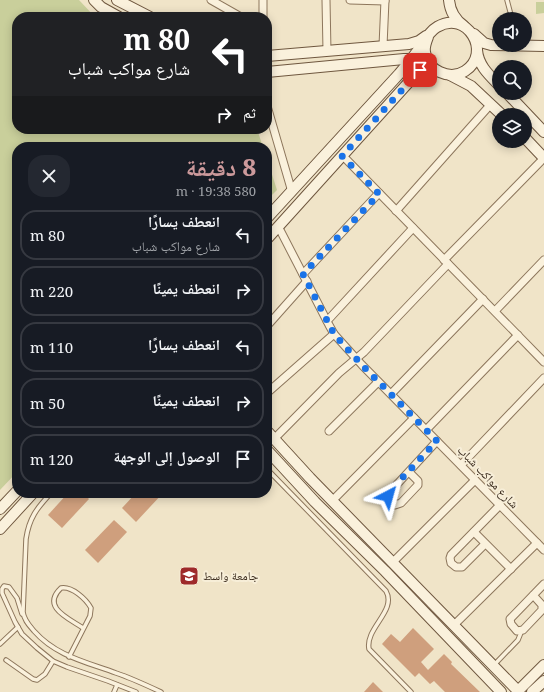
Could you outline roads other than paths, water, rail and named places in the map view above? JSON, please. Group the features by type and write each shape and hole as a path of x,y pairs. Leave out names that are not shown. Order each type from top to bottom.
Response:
{"street":[{"path":"94,0 101,7 110,12"},
{"path":"117,0 140,12"},
{"path":"263,0 263,12"},
{"path":"326,0 327,51"},
{"path":"350,0 385,0 383,46"},
{"path":"449,0 455,17 488,45 492,45"},
{"path":"272,213 412,58 445,14 449,0"},
{"path":"214,1 233,12"},
{"path":"272,56 414,43 421,40 443,24 450,23 458,24 469,30 476,41 477,56 481,65 492,77"},
{"path":"432,32 425,44 425,52 427,59 434,68"},
{"path":"532,46 544,46"},
{"path":"448,75 464,71 471,66 477,50"},
{"path":"272,72 412,58 423,61 434,68 472,86 495,108"},
{"path":"395,60 403,60 406,62 401,71"},
{"path":"272,233 418,72 425,68 434,68"},
{"path":"514,100 544,132"},
{"path":"396,211 491,104"},
{"path":"272,123 292,192"},
{"path":"274,439 339,373 364,352 544,158 532,145"},
{"path":"342,156 544,361"},
{"path":"303,274 379,194"},
{"name":"شارع مواكب شباب","path":"278,226 334,334 378,382 544,550"},
{"path":"327,321 412,228"},
{"path":"495,311 544,260"},
{"path":"272,320 307,282"},
{"path":"391,394 483,299"},
{"path":"272,389 334,334"},
{"path":"426,430 518,335"},
{"path":"461,465 544,378"},
{"path":"329,431 378,382"},
{"path":"332,501 414,418"},
{"path":"272,437 332,501 518,692 544,665"},
{"path":"409,472 418,481 418,485 401,503 395,505 389,500 388,494 437,441"},
{"path":"272,455 315,502 385,571 501,692"},
{"path":"392,563 475,480"},
{"path":"0,510 12,497"},
{"path":"0,530 29,498"},
{"path":"485,544 463,566 458,568 451,563 450,556 500,505"},
{"path":"474,532 511,569"},
{"path":"454,625 537,543"},
{"path":"533,595 542,605 542,609 522,630 516,630 510,621 533,595 544,584"},
{"path":"532,692 544,680"}],"lane":[{"path":"507,0 510,12"},
{"path":"272,475 386,591 388,596 388,604 369,640 369,649 411,692"},
{"path":"24,616 27,531 35,512 47,498"},
{"path":"136,692 53,661 28,640 18,627 2,593 1,585 7,586 11,589 17,598 24,616 39,636 59,651 69,657 132,679 161,692"},
{"path":"69,657 90,616 91,608 88,602 80,596 66,587 61,588 54,598 53,602 55,608 83,628"},
{"path":"0,644 18,627"},
{"path":"494,666 518,640 522,630"},
{"path":"6,660 33,679 37,680 45,674 53,661"},
{"path":"114,692 117,685"}],"place":[{"name":"جامعة واسط","path":"189,576"}]}
